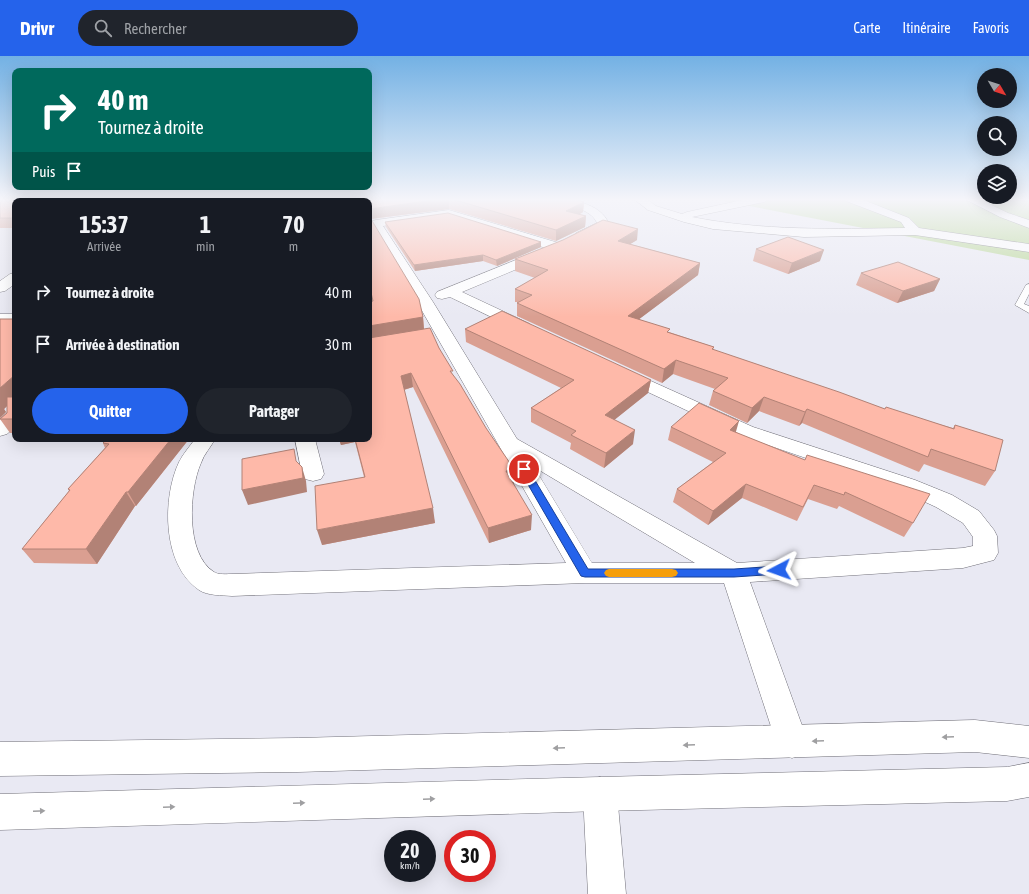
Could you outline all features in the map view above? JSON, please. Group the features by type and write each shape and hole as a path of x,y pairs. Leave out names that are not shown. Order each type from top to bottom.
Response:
{"street":[{"path":"382,238 425,302 435,334 508,444 585,573"},
{"path":"529,238 557,247"},
{"path":"425,302 557,247 575,238"},
{"path":"969,238 1029,248"},
{"path":"0,288 12,279"},
{"path":"451,292 537,333"},
{"path":"0,319 12,319"},
{"path":"203,442 190,462 183,485 180,512 183,546 194,570 209,583 232,585 585,573 734,573 963,558 984,553 985,536 971,516 944,501 907,485 746,431 609,367"},
{"path":"0,430 12,419"},
{"path":"306,442 313,474"},
{"path":"508,444 734,573 792,742"},
{"path":"0,759 298,756 792,742 975,736 1029,728"},
{"path":"975,736 1029,742"},
{"path":"0,812 600,794 1022,784"},
{"path":"600,794 607,894"}],"lane":[{"path":"1029,288 1020,300 1019,305 1029,310"}],"green space":[{"path":"916,238 1029,238 1029,260"}],"building":[{"path":"372,238 382,238 419,299 423,317 372,326"},
{"path":"396,238 529,238 541,242 496,260 483,255 414,265"},
{"path":"567,238 623,238 618,241 700,263 628,316 670,329 667,332 714,347 712,349 885,409 886,407 954,429 955,425 1003,440 995,471 931,449 928,457 807,409 805,412 764,397 752,408 713,391 728,378 676,360 664,369 517,303 532,295 515,289 548,270 515,259"},
{"path":"785,238 791,238 824,250 792,263 756,249"},
{"path":"898,262 940,279 903,291 861,273"},
{"path":"502,311 651,380 605,415 635,430 606,453 571,435 576,431 531,408 574,380 465,329"},
{"path":"0,319 12,319 12,378 0,388"},
{"path":"430,328 439,348 453,371 450,371 460,384 486,428 514,469 506,471 532,515 488,528 411,373 401,376 433,508 317,530 315,486 365,477 356,442 372,442 372,338"},
{"path":"7,397 12,397 12,419 0,419 7,413"},
{"path":"699,403 739,421 730,430 805,460 807,455 930,494 913,523 845,492 844,495 814,485 803,507 746,484 713,511 677,489 726,453 671,427"},
{"path":"169,442 128,492 126,492 86,549 22,549 70,490 68,489 109,444 103,443"},
{"path":"294,449 296,461 302,467 303,478 242,490 242,459"}],"slow traffic":[{"path":"609,573 672,573"}],"route":[{"path":"524,469 585,573 734,573 779,570"}]}
